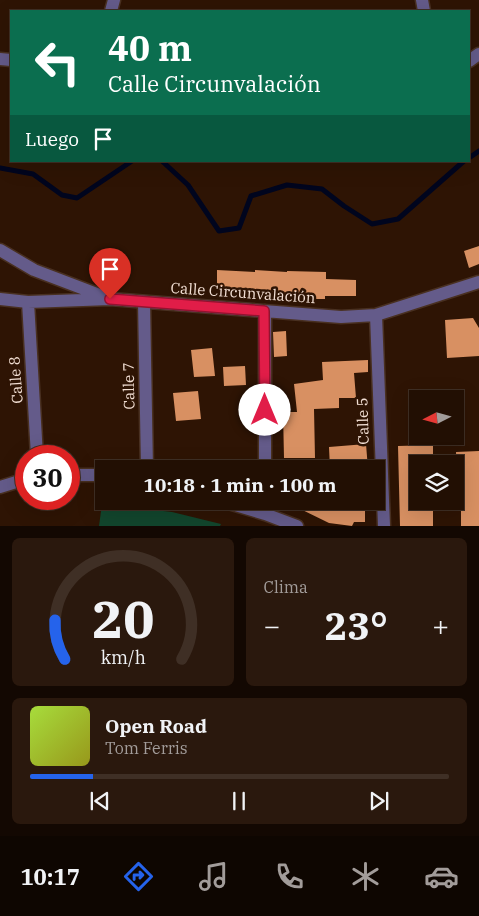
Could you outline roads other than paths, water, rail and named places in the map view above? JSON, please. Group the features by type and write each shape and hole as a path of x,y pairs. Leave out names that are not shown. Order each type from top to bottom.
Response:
{"street":[{"path":"0,250 34,270 110,299"},
{"name":"Calle Circunvalación","path":"0,299 28,302 110,299 341,317 376,315 479,282"},
{"name":"Calle 8","path":"28,302 36,445"},
{"name":"Calle 7","path":"144,302 147,460"},
{"path":"264,311 265,460"},
{"name":"Calle 5","path":"376,315 384,526"},
{"path":"80,475 95,475"},
{"path":"0,487 15,482"},
{"path":"270,510 297,526"}],"waterway":[{"path":"470,157 479,151"},
{"path":"0,168 33,174 62,195 77,198 131,162"},
{"path":"163,162 188,185 219,231 239,228 251,196 287,185 322,189 372,224 398,219 463,162"}]}
